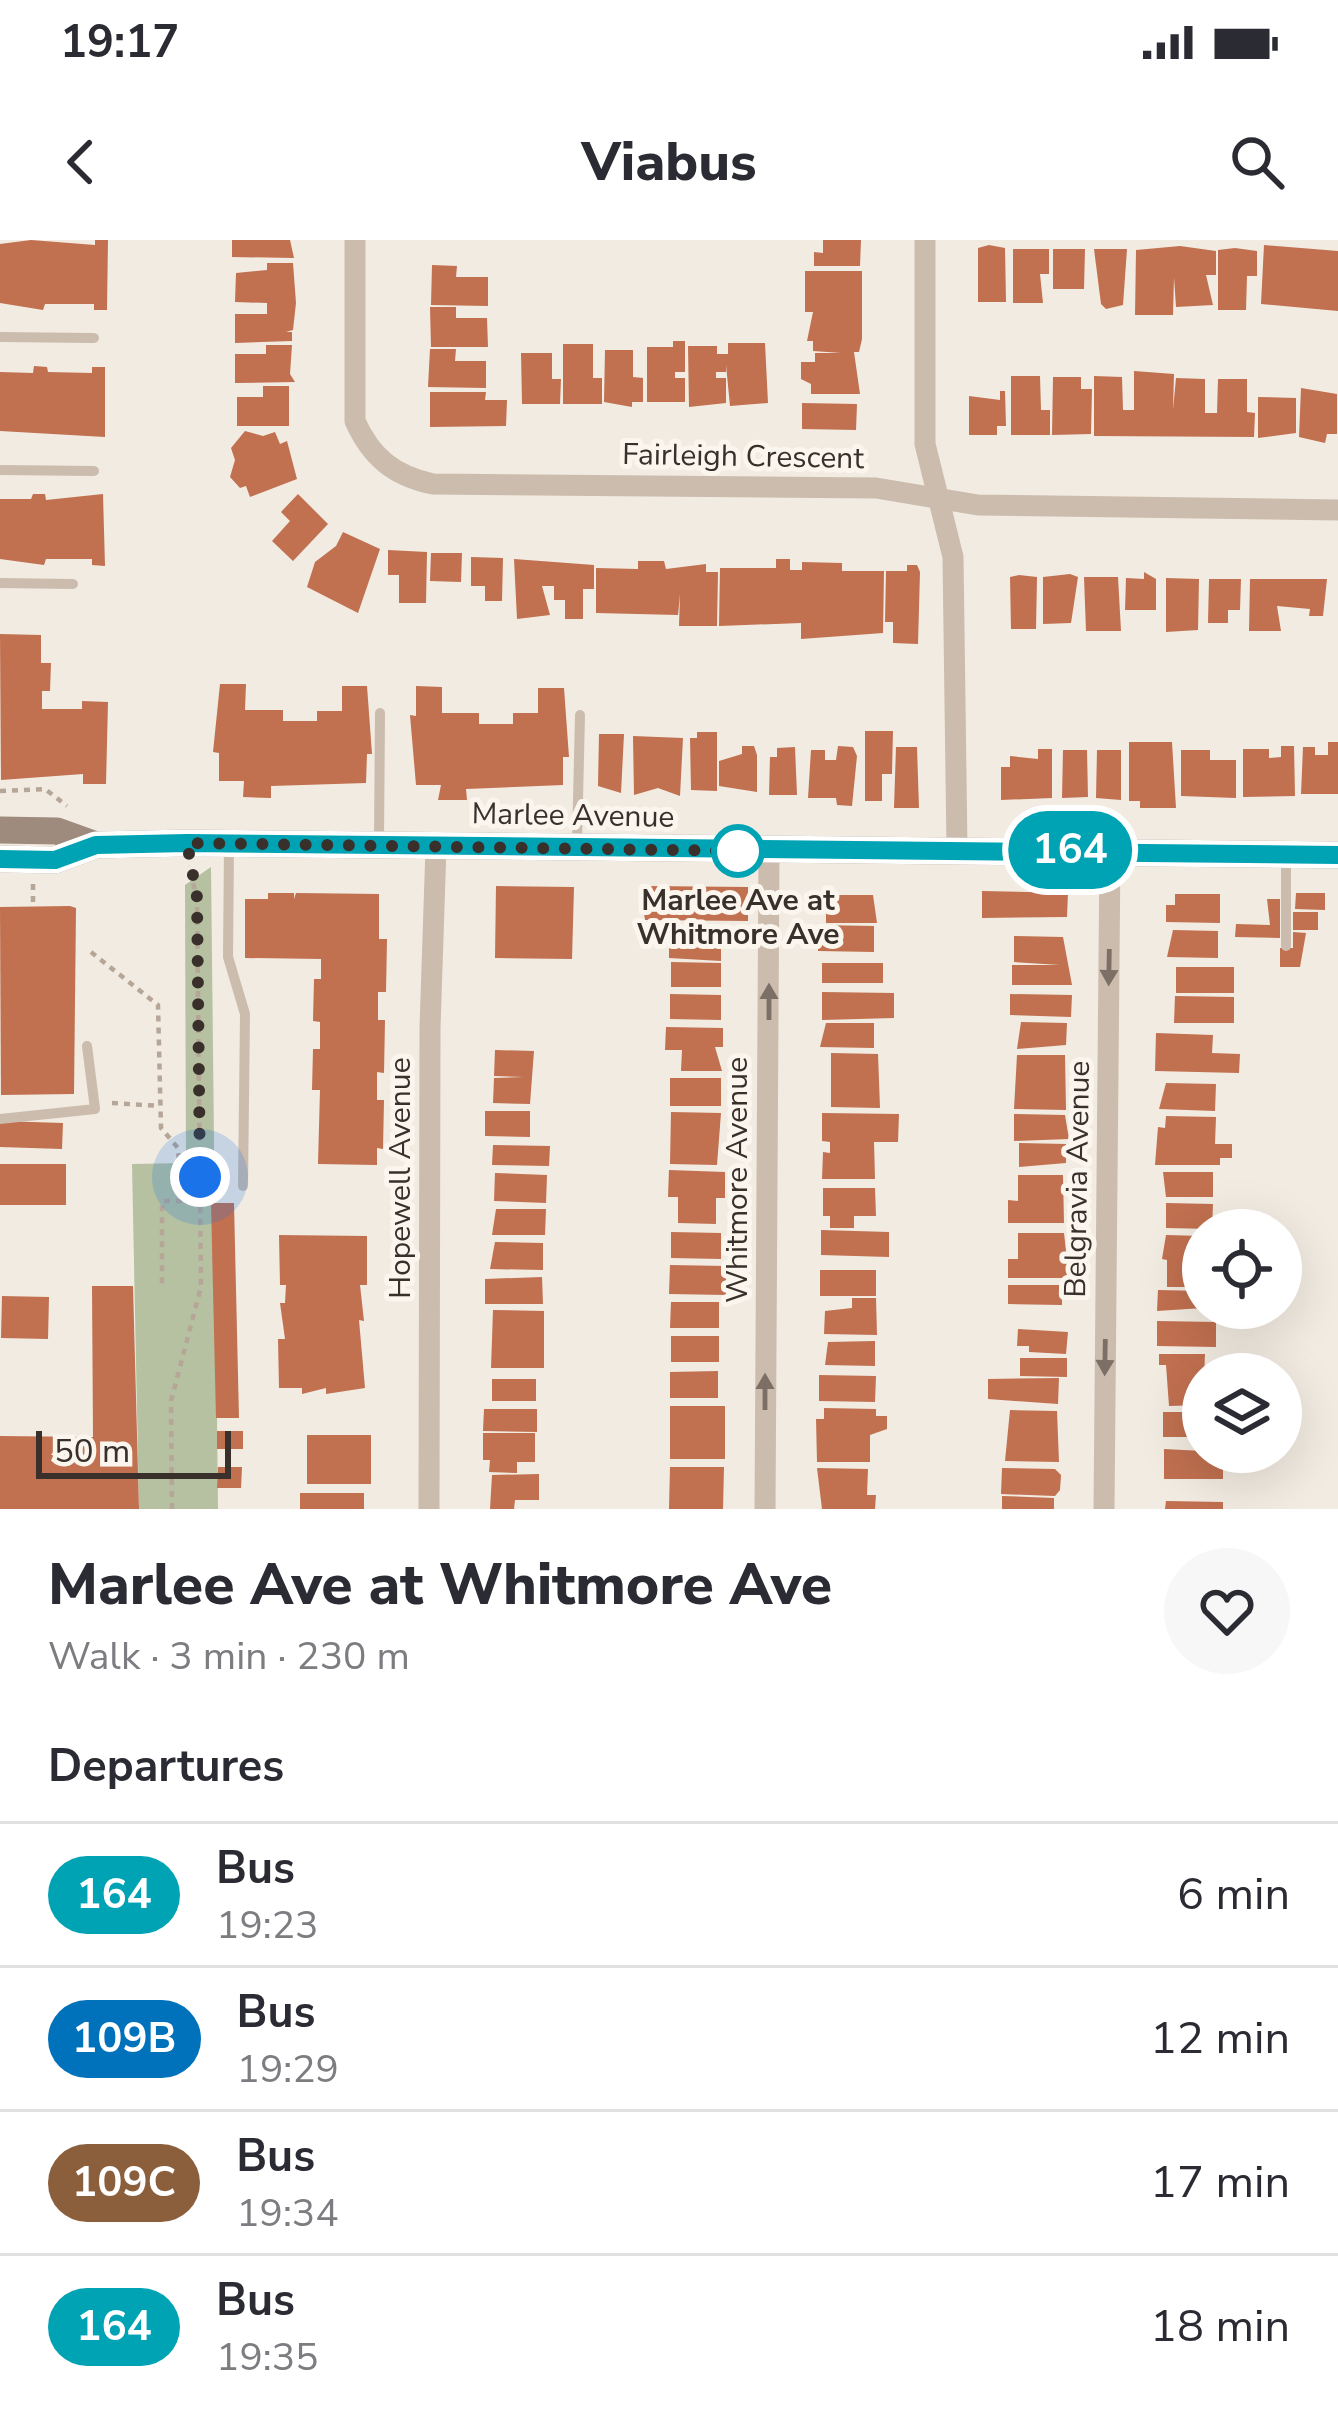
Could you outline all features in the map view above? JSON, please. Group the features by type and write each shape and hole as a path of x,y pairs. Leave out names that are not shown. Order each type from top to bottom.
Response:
{"street":[{"name":"Fairleigh Crescent","path":"355,240 355,421 367,447 411,479 434,484 876,488 978,505 1338,510"},
{"path":"925,240 925,444 953,557 957,848"},
{"name":"Marlee Avenue","path":"0,830 57,831 96,845"},
{"name":"Marlee Avenue","path":"0,859 55,860 96,845 187,843 1338,855"},
{"name":"Hopewell Avenue","path":"429,1509 436,847"},
{"name":"Belgravia Avenue","path":"1104,1509 1110,850"},
{"name":"Whitmore Avenue","path":"764,1509 769,852"}],"lane":[{"path":"0,337 94,338"},
{"path":"0,470 94,471"},
{"path":"0,583 74,584"},
{"path":"379,846 380,713"},
{"path":"577,847 580,715"},
{"path":"230,845 228,957 244,998 243,1186"},
{"path":"1286,854 1286,946"},
{"path":"0,1119 95,1109 87,1046"}],"path":[{"path":"0,791 46,789 76,813"},
{"path":"172,1509 171,1401 201,1287 197,897 187,843"},
{"path":"91,952 158,1005 160,1128 178,1148 182,1201 162,1201 162,1286"},
{"path":"94,1102 160,1106"}],"green space":[{"path":"211,867 218,1509 139,1509 132,1164 186,1163 185,885"}],"building":[{"path":"31,240 95,245 95,240 108,240 107,310 94,310 94,304 45,304 43,310 0,303 0,244"},
{"path":"232,240 290,240 294,258 232,257"},
{"path":"823,240 861,240 860,266 814,266 814,252 823,253"},
{"path":"1264,245 1338,251 1338,311 1261,304"},
{"path":"1180,246 1216,251 1216,275 1206,275 1213,305 1176,307 1174,277 1173,315 1135,315 1136,250"},
{"path":"978,248 1005,248 1006,302 978,302"},
{"path":"1013,249 1049,249 1049,274 1040,274 1043,303 1013,303"},
{"path":"1053,249 1085,249 1084,289 1053,289"},
{"path":"1094,249 1127,249 1123,305 1106,309 1101,304"},
{"path":"1218,250 1257,251 1257,276 1247,276 1246,310 1218,310"},
{"path":"267,263 293,263 296,303 293,330 286,332 292,332 292,341 235,343 235,314 267,314 267,303 235,302 236,273 267,270"},
{"path":"432,265 457,266 456,277 488,277 488,306 431,305"},
{"path":"805,271 862,271 862,339 859,352 854,352 860,394 811,394 811,384 801,379 801,362 815,362 815,353 841,353 813,351 813,341 807,341 813,312 805,312"},
{"path":"430,307 456,307 456,318 487,318 488,347 431,347"},
{"path":"673,341 685,341 685,372 675,372 675,378 685,378 685,402 647,402 647,347 673,347"},
{"path":"728,343 765,343 768,403 730,406 726,365 726,372 716,372 716,378 726,378 726,403 689,407 688,346 717,346 717,354 728,354"},
{"path":"563,344 593,344 593,378 602,378 602,404 563,404"},
{"path":"266,345 292,345 290,374 295,382 235,383 235,354 266,354"},
{"path":"430,349 456,349 455,361 486,361 486,388 428,387"},
{"path":"605,350 633,350 633,377 643,378 643,402 632,402 632,407 604,402"},
{"path":"521,353 552,353 552,379 561,379 560,404 522,404"},
{"path":"34,366 47,367 48,372 92,373 92,367 105,367 105,437 0,431 0,372 33,373"},
{"path":"1134,371 1174,374 1173,410 1176,378 1205,379 1205,413 1217,413 1218,379 1247,379 1247,412 1255,413 1254,437 1094,436 1094,376 1122,377 1123,410 1134,410"},
{"path":"1011,376 1040,376 1041,410 1050,410 1050,435 1011,435"},
{"path":"1053,377 1081,377 1081,389 1092,389 1091,434 1052,435"},
{"path":"263,386 289,386 289,426 237,426 237,397 263,397"},
{"path":"1301,388 1337,394 1337,434 1327,434 1325,443 1299,437"},
{"path":"1000,391 1005,391 1006,426 997,426 997,435 969,435 969,396 1000,400"},
{"path":"430,392 486,392 485,400 507,400 506,426 430,427"},
{"path":"1258,397 1296,398 1296,433 1258,438"},
{"path":"802,403 857,404 856,430 802,429"},
{"path":"245,431 263,436 275,432 280,444 287,441 297,479 250,497 246,486 240,488 230,477 235,460 231,448"},
{"path":"33,494 45,494 46,500 103,494 105,566 92,565 92,559 46,559 44,565 0,559 0,499 31,499"},
{"path":"298,494 328,524 293,561 272,541 290,521 281,512"},
{"path":"343,532 380,549 358,613 307,587 315,562 336,546"},
{"path":"388,550 427,552 426,603 399,603 399,575 388,575"},
{"path":"431,553 462,553 461,582 430,581"},
{"path":"471,557 503,558 502,601 485,601 485,586 471,586"},
{"path":"514,559 594,565 594,589 583,589 583,619 565,619 565,600 554,600 554,586 542,586 550,615 517,619"},
{"path":"776,559 790,559 790,570 802,570 802,562 842,563 842,571 884,571 883,633 801,639 801,623 719,626 720,568 776,568"},
{"path":"638,561 664,561 666,569 706,564 706,572 718,572 717,626 679,626 680,594 678,615 596,613 596,568 638,569"},
{"path":"907,565 917,565 920,572 918,644 893,643 893,622 885,622 886,571 907,571"},
{"path":"1144,572 1156,579 1156,610 1125,610 1126,578 1144,579"},
{"path":"1010,577 1037,577 1036,629 1011,629"},
{"path":"1043,577 1078,577 1071,623 1043,624"},
{"path":"1084,577 1118,577 1121,631 1086,631"},
{"path":"1166,578 1199,579 1198,630 1166,632"},
{"path":"1209,579 1241,579 1240,610 1228,610 1228,623 1208,623"},
{"path":"1250,579 1327,579 1323,616 1309,616 1310,609 1277,606 1281,631 1249,631"},
{"path":"0,634 41,635 41,663 51,663 50,691 42,691 42,709 82,709 82,701 108,702 106,784 83,784 83,774 1,780"},
{"path":"220,684 246,684 245,710 283,710 283,721 317,721 317,711 342,711 342,686 367,686 372,754 367,754 366,783 271,786 271,798 243,797 244,781 219,781 219,753 213,752"},
{"path":"416,686 442,687 442,713 479,713 479,724 513,724 513,713 538,713 538,688 564,688 569,757 563,757 563,785 466,789 467,800 438,800 441,785 416,785 410,715 416,716"},
{"path":"865,731 893,731 892,774 882,774 882,801 865,801"},
{"path":"697,732 717,732 717,791 691,790 690,738 697,738"},
{"path":"599,734 624,734 621,793 598,786"},
{"path":"633,736 683,738 680,796 658,788 634,795"},
{"path":"1129,742 1172,742 1176,808 1140,808 1140,801 1129,801"},
{"path":"1328,742 1338,742 1338,794 1301,794 1303,747 1315,747 1315,755 1328,755"},
{"path":"742,746 754,746 757,755 757,792 719,786 719,761 742,754"},
{"path":"838,746 853,747 857,756 852,806 837,805 836,798 808,798 811,750 825,750 825,760 836,760"},
{"path":"1281,746 1294,746 1295,796 1243,797 1243,749 1269,749 1269,758 1281,757"},
{"path":"795,747 797,795 769,795 770,757 777,757 777,748"},
{"path":"896,747 917,747 919,808 894,808"},
{"path":"1038,749 1052,749 1052,798 1001,800 1001,767 1010,767 1010,756 1038,759"},
{"path":"1063,750 1087,750 1088,797 1062,798"},
{"path":"1097,750 1121,750 1121,800 1096,798"},
{"path":"1181,750 1210,750 1210,760 1236,760 1236,798 1181,796"},
{"path":"496,886 574,887 572,959 495,958"},
{"path":"646,886 748,887 748,921 645,920 641,894"},
{"path":"982,891 1068,893 1067,917 982,918"},
{"path":"268,893 294,893 294,899 296,893 379,894 379,939 387,939 386,992 378,992 378,1020 385,1020 384,1073 377,1072 377,1100 384,1100 383,1149 377,1148 377,1165 318,1164 320,1090 312,1090 313,1049 320,1049 320,1022 313,1021 314,979 321,979 321,959 245,958 245,899 268,899"},
{"path":"1296,893 1325,893 1325,910 1295,909"},
{"path":"1175,894 1220,894 1220,923 1166,922 1166,905 1175,905"},
{"path":"826,895 873,895 877,923 826,923"},
{"path":"1267,899 1280,899 1280,938 1235,937 1236,924 1270,925"},
{"path":"0,907 76,908 74,1094 1,1095"},
{"path":"1293,912 1318,912 1318,930 1293,930"},
{"path":"818,925 874,926 874,952 818,951"},
{"path":"1173,930 1218,931 1218,958 1167,957"},
{"path":"669,931 728,931 728,947 721,947 721,961 669,958"},
{"path":"1293,932 1306,933 1300,967 1280,967 1280,948 1293,948"},
{"path":"1014,936 1063,937 1072,985 1012,985 1012,965 1060,965 1014,962"},
{"path":"671,962 721,963 721,987 671,987"},
{"path":"822,963 883,963 883,983 822,983"},
{"path":"1176,967 1234,967 1234,993 1176,993"},
{"path":"822,992 894,993 894,1018 822,1020"},
{"path":"670,994 721,995 721,1020 670,1019"},
{"path":"1010,994 1072,995 1071,1017 1010,1015"},
{"path":"1175,996 1234,997 1234,1023 1174,1023"},
{"path":"1021,1022 1067,1023 1066,1045 1017,1049"},
{"path":"826,1023 874,1023 874,1048 820,1047"},
{"path":"666,1027 723,1028 723,1047 715,1047 722,1071 681,1071 682,1050 665,1050"},
{"path":"1156,1033 1213,1035 1212,1053 1240,1054 1239,1073 1155,1071"},
{"path":"495,1050 534,1051 530,1104 493,1103 494,1078 524,1077 494,1076"},
{"path":"831,1053 878,1054 880,1108 831,1107"},
{"path":"1017,1055 1065,1055 1066,1110 1014,1109"},
{"path":"670,1078 721,1078 721,1106 670,1106"},
{"path":"1166,1083 1216,1084 1215,1111 1159,1109"},
{"path":"485,1111 530,1111 530,1137 485,1136"},
{"path":"671,1112 721,1113 717,1165 670,1164"},
{"path":"822,1113 899,1114 898,1142 874,1142 875,1179 822,1179 823,1152 830,1153 830,1142 822,1141"},
{"path":"1014,1114 1065,1115 1069,1139 1014,1141"},
{"path":"1166,1116 1216,1117 1215,1144 1232,1144 1232,1158 1220,1158 1220,1165 1155,1165 1158,1127 1165,1128"},
{"path":"0,1121 63,1123 62,1149 0,1147"},
{"path":"1019,1143 1066,1144 1066,1163 1019,1167"},
{"path":"493,1145 550,1146 549,1166 492,1165"},
{"path":"0,1164 66,1164 66,1205 0,1205"},
{"path":"669,1170 725,1172 725,1198 716,1198 716,1224 678,1223 678,1197 668,1197"},
{"path":"1163,1172 1213,1172 1213,1197 1166,1197"},
{"path":"495,1173 547,1175 546,1203 494,1201"},
{"path":"1018,1175 1063,1175 1064,1223 1008,1223 1008,1200 1018,1201"},
{"path":"823,1188 875,1188 876,1216 854,1216 854,1228 830,1228 830,1216 823,1216"},
{"path":"211,1203 234,1203 239,1418 216,1418"},
{"path":"1166,1203 1213,1204 1213,1209 1182,1209 1182,1228 1166,1228"},
{"path":"496,1209 546,1209 545,1235 492,1235"},
{"path":"821,1230 889,1232 889,1257 821,1255"},
{"path":"671,1232 721,1233 721,1259 671,1258"},
{"path":"1018,1233 1064,1233 1069,1278 1008,1278 1008,1259 1018,1259"},
{"path":"279,1235 367,1236 367,1285 360,1285 364,1321 359,1320 365,1388 326,1394 326,1388 302,1394 302,1388 279,1388 278,1339 285,1339 280,1303 285,1303 286,1285 280,1285"},
{"path":"1166,1235 1182,1235 1182,1287 1167,1287 1167,1260 1162,1259"},
{"path":"495,1242 543,1243 543,1270 490,1269"},
{"path":"670,1265 726,1266 726,1295 669,1294"},
{"path":"820,1270 876,1270 876,1296 820,1296"},
{"path":"542,1277 543,1304 485,1304 485,1279"},
{"path":"1008,1285 1068,1285 1068,1297 1062,1297 1062,1305 1008,1304"},
{"path":"92,1286 133,1286 139,1509 0,1509 0,1436 93,1437"},
{"path":"1158,1290 1182,1291 1182,1309 1157,1311"},
{"path":"2,1296 49,1297 48,1339 1,1338"},
{"path":"852,1298 876,1298 877,1335 824,1334 825,1311 852,1308"},
{"path":"671,1302 719,1302 719,1328 670,1328"},
{"path":"493,1310 544,1311 544,1368 491,1368"},
{"path":"1157,1321 1182,1321 1182,1329 1216,1329 1216,1347 1157,1346"},
{"path":"1018,1329 1068,1332 1066,1354 1029,1352 1029,1346 1017,1346"},
{"path":"671,1336 719,1336 719,1362 671,1362"},
{"path":"875,1341 875,1366 825,1365 828,1342"},
{"path":"1159,1354 1182,1354 1182,1406 1169,1406 1166,1365 1159,1365"},
{"path":"1020,1358 1067,1358 1067,1377 1020,1376"},
{"path":"718,1371 718,1398 670,1398 670,1372"},
{"path":"819,1375 876,1376 875,1402 819,1401"},
{"path":"1059,1378 1058,1404 988,1399 988,1379"},
{"path":"492,1379 536,1379 536,1401 492,1401"},
{"path":"670,1406 725,1406 725,1459 670,1459"},
{"path":"824,1408 876,1409 876,1416 887,1416 887,1429 870,1435 870,1462 817,1462 816,1419 824,1419"},
{"path":"484,1409 537,1409 537,1432 483,1431"},
{"path":"1010,1410 1057,1411 1059,1462 1005,1461"},
{"path":"1163,1412 1182,1412 1182,1437 1163,1437"},
{"path":"217,1431 243,1431 243,1449 217,1449"},
{"path":"483,1433 535,1433 535,1462 517,1462 517,1473 489,1472 490,1460 483,1460"},
{"path":"307,1435 371,1435 371,1484 307,1484"},
{"path":"1164,1449 1182,1450 1182,1473 1223,1473 1223,1479 1164,1479"},
{"path":"218,1467 242,1467 241,1488 217,1488"},
{"path":"670,1467 724,1467 723,1509 669,1509"},
{"path":"817,1468 868,1469 867,1495 876,1495 875,1509 822,1509"},
{"path":"1002,1468 1055,1469 1061,1475 1060,1490 1055,1496 1001,1494"},
{"path":"539,1474 539,1500 515,1500 514,1509 490,1509 492,1475"},
{"path":"300,1493 364,1493 364,1509 300,1509"},
{"path":"1002,1496 1054,1498 1054,1509 1002,1509"},
{"path":"1166,1501 1223,1502 1223,1509 1165,1509"}],"bus line":[{"name":"164","path":"0,859 55,860 96,845 187,843 1338,855"}],"place":[{"name":"Marlee Ave at Whitmore Ave","path":"738,851"}],"route":[{"path":"200,1177 197,897 187,863 187,843 738,851"}]}
